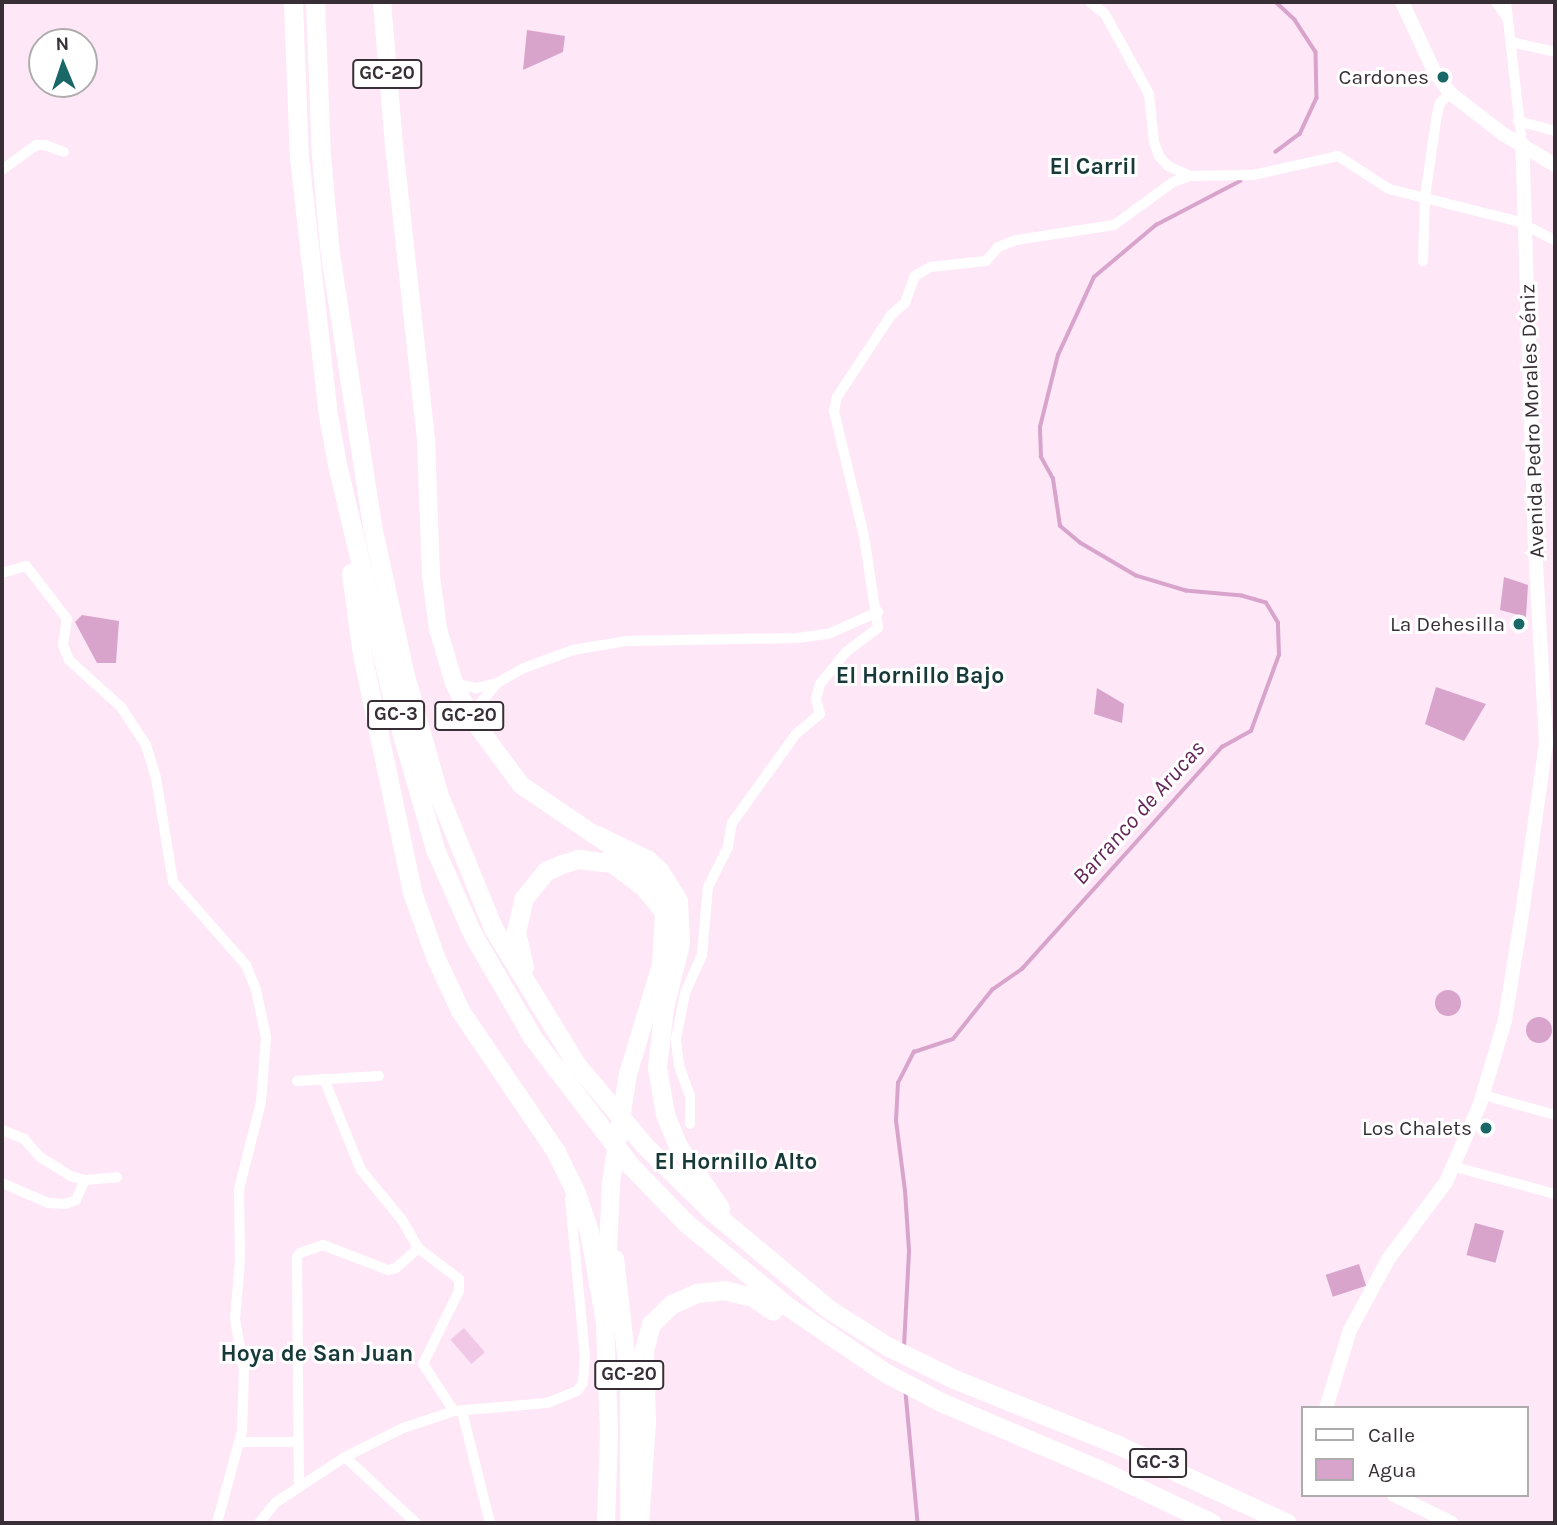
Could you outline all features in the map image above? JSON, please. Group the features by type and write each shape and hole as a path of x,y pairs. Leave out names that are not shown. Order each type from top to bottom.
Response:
{"highway":[{"name":"GC-3","path":"293,2 299,157 328,415 337,464 395,710 431,837 474,935 533,1038 631,1166 686,1223 786,1312 886,1373 1017,1436 1107,1473 1212,1523"},
{"name":"GC-3","path":"315,2 321,156 330,254 368,499 401,658 438,793 493,928 576,1064 645,1146 738,1235 830,1310 887,1346 954,1379 1116,1444 1287,1523"},
{"path":"337,464 362,654 412,892 436,959 461,1013 563,1165 587,1222 605,1322"},
{"path":"597,835 649,860 659,870 677,901 680,943 657,1041 660,1090 665,1114 678,1146 738,1235"},
{"path":"534,998 516,932 524,898 546,872 578,859 612,863 636,879 664,912"},
{"path":"639,1523 646,1422 644,1350 651,1324 671,1304 697,1293 724,1290 754,1297 786,1312"}],"main road":[{"name":"GC-20","path":"382,2 391,119 426,439 430,576 438,629 454,683 470,716 521,785 559,814 597,835 630,859 652,881 664,912 661,965 628,1074 611,1183 605,1322 609,1433 606,1523"},
{"name":"GC-20","path":"610,1228 620,1285 629,1380 629,1523"}],"street":[{"path":"1090,2 1105,14 1149,94 1159,156 1168,166 1190,176"},
{"path":"1402,2 1435,73 1450,93 1471,111 1551,162"},
{"path":"1496,2 1508,20"},
{"path":"1506,2 1522,144"},
{"path":"1511,42 1555,52"},
{"path":"1423,261 1425,197 1437,114 1440,103 1450,93"},
{"path":"1518,121 1555,131"},
{"name":"Avenida Pedro Morales Déniz","path":"1327,1406 1350,1330 1389,1258 1455,1167 1483,1095 1505,1020 1546,743 1535,534 1527,227 1522,144"},
{"path":"2,170 36,145 45,145 64,152"},
{"path":"690,1124 690,1096 679,1065 676,1039 685,993 702,955 708,887 728,847 732,823 796,734 820,714 816,699 820,684 846,652 878,628 864,536 834,411 836,397 891,315 905,303 915,276 930,267 986,261 998,247 1016,240 1114,225 1173,182 1190,176 1253,175 1338,156 1389,189 1527,227 1555,240"},
{"path":"1525,176 1532,166 1551,162"},
{"path":"2,573 26,566 32,572 66,619 63,645 69,660 121,707 146,745 156,778 173,883 246,965 256,990 265,1037 261,1102 239,1189 240,1260 235,1319 244,1371 242,1431 217,1523"},
{"path":"454,683 477,688 497,683 524,668 573,650 626,640 798,638 828,634 877,612"},
{"path":"470,716 497,683"},
{"path":"297,1081 379,1076"},
{"path":"324,1079 361,1170 402,1220 418,1248 458,1279 459,1291 423,1364 458,1411 490,1523"},
{"path":"1483,1095 1555,1115"},
{"path":"2,1130 24,1139 40,1157 70,1176 85,1180 117,1177"},
{"path":"259,1523 275,1503 299,1487 345,1457 403,1428 458,1411 547,1403 578,1391 583,1382 586,1357 574,1220 563,1165"},
{"path":"1455,1167 1555,1194"},
{"path":"2,1183 48,1203 65,1204 76,1200 85,1180"},
{"path":"299,1487 297,1257 323,1245 388,1270 396,1268 418,1248"},
{"path":"239,1443 298,1442"},
{"path":"345,1457 416,1523"},
{"path":"1398,1497 1452,1523"}],"shaded area":[{"path":"464,1328 485,1352 471,1364 450,1340"}],"water":[{"path":"527,30 565,36 563,52 523,70"},
{"path":"1504,577 1528,585 1526,617 1500,610"},
{"path":"82,615 119,621 116,663 97,663 75,622"},
{"path":"1436,687 1486,704 1464,741 1425,724"},
{"path":"1097,688 1124,704 1122,723 1094,714"},
{"path":"1448,990 1457,994 1461,1003 1457,1012 1448,1016 1439,1012 1435,1003 1439,994"},
{"path":"1539,1017 1548,1021 1552,1030 1548,1039 1539,1043 1530,1039 1526,1030 1530,1021"},
{"path":"1475,1223 1504,1231 1495,1263 1466,1255"},
{"path":"1359,1264 1366,1286 1333,1297 1326,1275"}],"waterway":[{"name":"Barranco de Arucas","path":"1276,2 1295,20 1316,52 1317,98 1300,134 1276,152"},
{"name":"Barranco de Arucas","path":"904,1347 909,1251 896,1121 898,1083 914,1052 953,1039 992,990 1022,969 1222,747 1251,731 1279,655 1278,623 1266,603 1242,596 1186,591 1136,576 1080,543 1060,526 1053,479 1041,457 1040,427 1058,355 1094,277 1156,225 1240,181"},
{"name":"Barranco de Arucas","path":"906,1393 918,1523"}],"place":[{"name":"Cardones","path":"1443,77"},
{"name":"La Dehesilla","path":"1519,624"},
{"name":"Los Chalets","path":"1486,1128"}],"district":[{"name":"El Carril","path":"1093,167"},
{"name":"El Hornillo Bajo","path":"920,676"},
{"name":"El Hornillo Alto","path":"736,1162"},
{"name":"Hoya de San Juan","path":"317,1354"}]}
